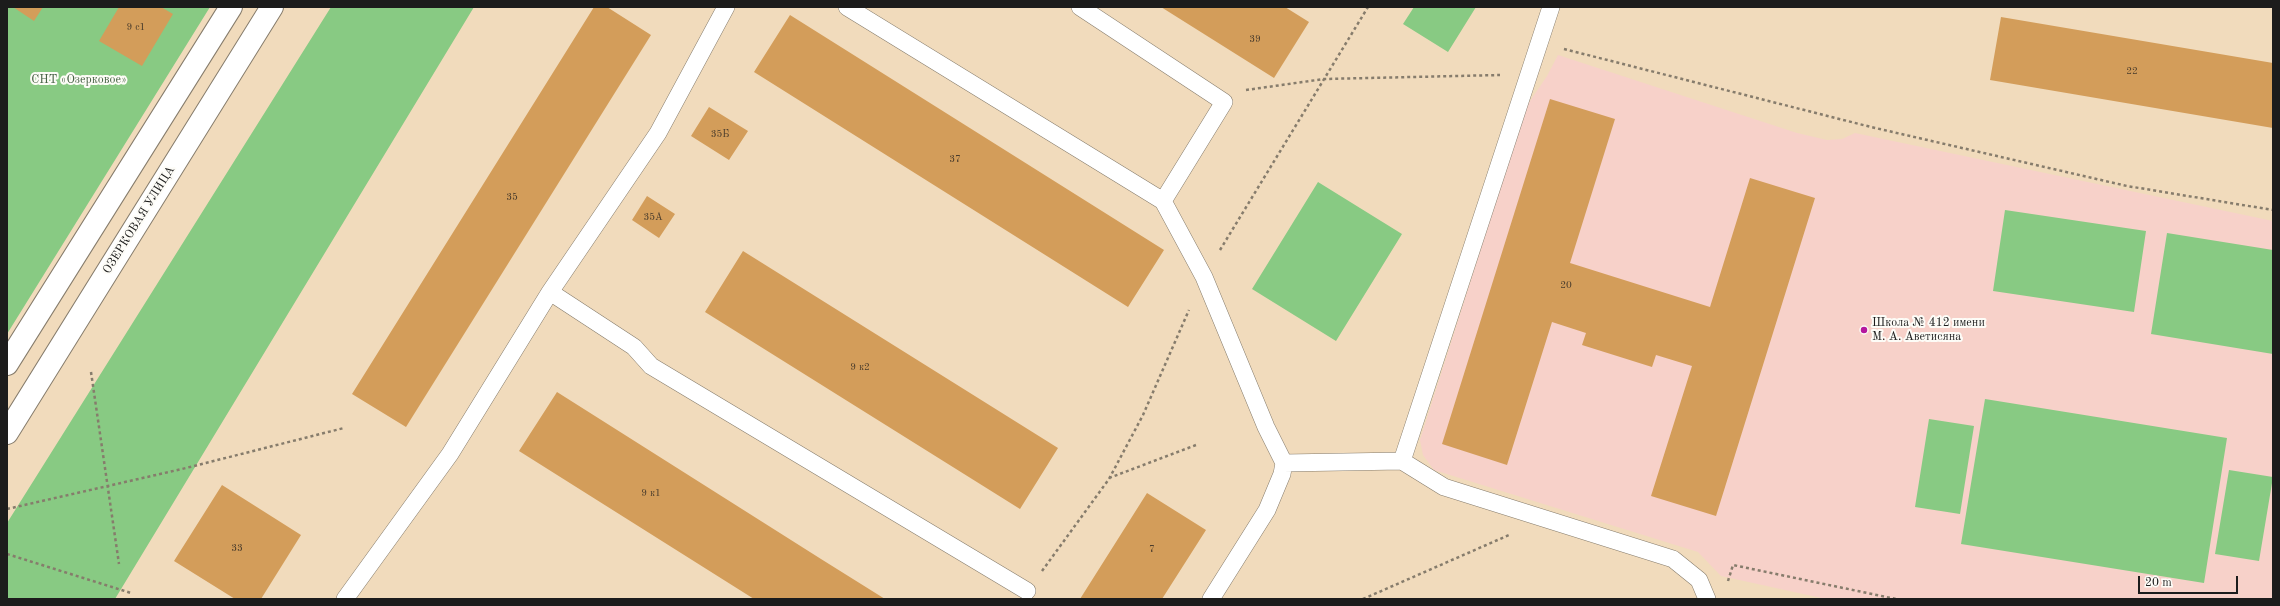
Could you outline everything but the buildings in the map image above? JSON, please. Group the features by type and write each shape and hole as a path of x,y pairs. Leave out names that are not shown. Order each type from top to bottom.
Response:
{"street":[{"path":"7,364 231,7"},
{"name":"ОЗЕРКОВАЯ УЛИЦА","path":"7,433 272,7"}],"lane":[{"path":"345,599 421,491 450,454 550,292 658,132 726,7"},
{"path":"847,7 1163,201 1204,277 1266,427 1284,463 1282,474 1267,510 1211,599"},
{"path":"1080,7 1224,102 1163,201"},
{"path":"1402,461 1532,60 1551,7"},
{"path":"550,292 634,347 651,366 1027,591"},
{"path":"1284,463 1402,461 1444,487 1673,559 1699,580 1706,599"}],"path":[{"path":"1224,102 1245,90 1324,79 1512,75 1532,60 1556,48 1871,127 2127,186 2273,210"},
{"path":"91,372 119,564"},
{"path":"7,509 344,428"},
{"path":"1108,479 1196,445"},
{"path":"1362,599 1546,518"},
{"path":"7,554 131,593"},
{"path":"1733,565 1896,599"}],"shaded area":[{"name":"Школа № 412 имени М. А. Аветисяна","path":"1558,55 1797,133 1827,140 1842,139 1855,133 2273,221 2273,599 1826,599 1721,576 1698,552 1434,470 1423,455 1420,440 1526,107 1547,76"}],"green space":[{"name":"СНТ «Озерковое»","path":"7,7 210,7 7,334"},
{"path":"331,7 474,7 115,599 7,599 7,523"},
{"path":"1414,7 1476,7 1448,52 1403,24"},
{"path":"1318,182 1402,234 1336,341 1252,289"},
{"path":"2005,210 2146,231 2134,312 1993,291"},
{"path":"2167,233 2273,250 2273,354 2151,334"},
{"path":"1985,399 2227,438 2204,583 1961,544"},
{"path":"1929,419 1974,426 1960,514 1915,507"},
{"path":"2229,470 2273,477 2259,561 2215,554"}],"place":[{"name":"Школа № 412 имени М. А. Аветисяна","path":"1864,330"}]}
